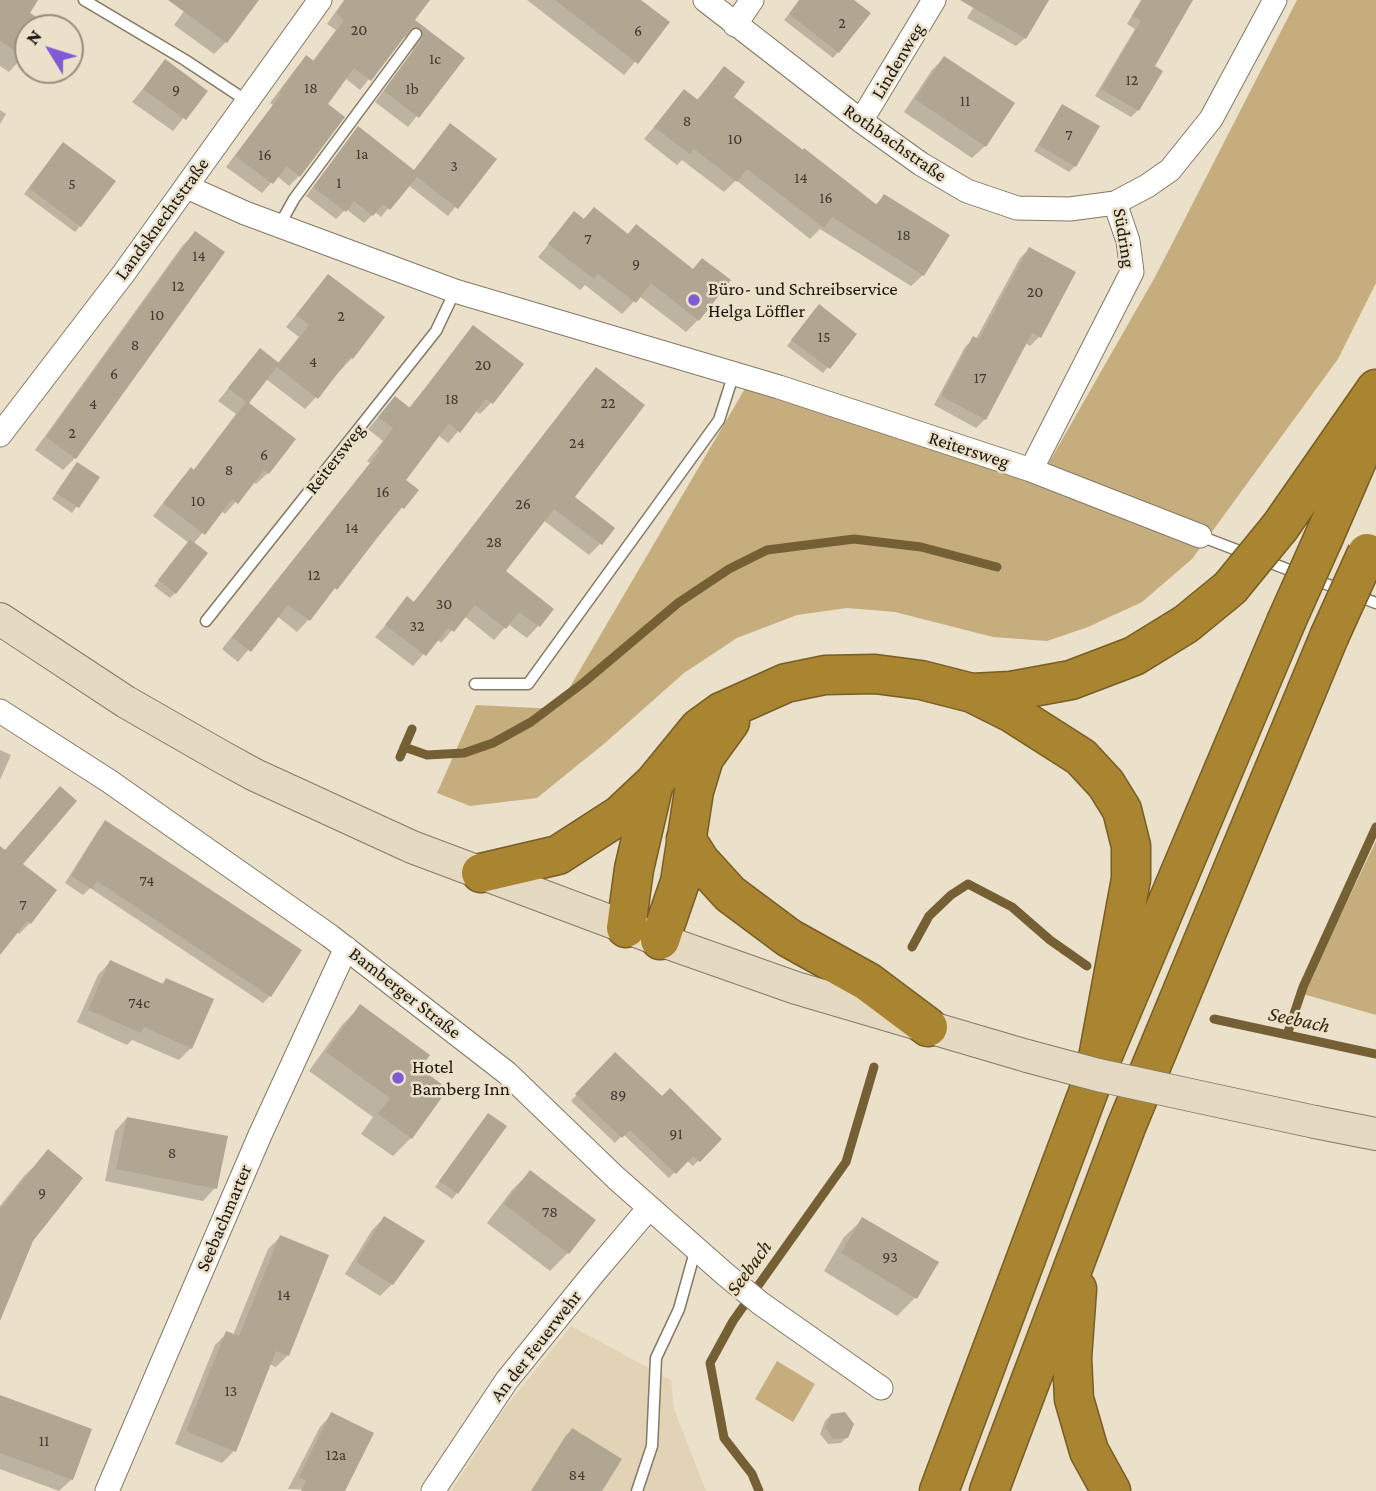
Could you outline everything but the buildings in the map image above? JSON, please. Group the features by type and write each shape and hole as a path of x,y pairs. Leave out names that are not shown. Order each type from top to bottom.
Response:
{"highway":[{"path":"972,694 1011,691 1072,680 1134,656 1186,624 1230,588 1280,527 1376,389"},
{"path":"939,1491 1095,1074 1286,622 1376,417"},
{"path":"989,1491 1085,1231 1199,948 1329,637 1372,543"},
{"path":"481,873 558,855 621,815 654,783 699,728 721,712 786,683 825,675 875,674 921,680 972,694 1012,713 1081,757 1106,784 1122,810 1131,846 1131,879 1095,1074"},
{"path":"643,934 680,882 694,791 704,758 724,728 756,696"},
{"path":"643,934 634,869 654,783"},
{"path":"686,839 699,860 730,894 789,938 868,982 928,1027"},
{"path":"1085,1231 1074,1311 1074,1399 1089,1451 1111,1491"}],"main road":[{"path":"0,619 126,702 255,775 412,847 643,934 796,988 1027,1056 1098,1075 1376,1134"}],"street":[{"name":"Landsknechtstraße","path":"0,435 187,187 320,0"},
{"name":"Rothbachstraße","path":"705,0 861,121 921,164 967,191 1017,208 1070,209 1115,203"},
{"path":"735,25 752,0"},
{"name":"Lindenweg","path":"861,121 934,0"},
{"name":"Südring","path":"1031,470 1132,272 1128,241 1115,203 1170,170 1211,119 1275,0"},
{"name":"Reitersweg","path":"187,187 279,226 455,291 734,373 1031,470 1200,536"},
{"name":"Bamberger Straße","path":"0,711 175,826 346,948 508,1073 649,1208 739,1286 881,1388"},
{"name":"Seebachmarter","path":"107,1491 260,1135 346,948"},
{"name":"An der Feuerwehr","path":"433,1491 508,1380 649,1208"}],"lane":[{"path":"84,0 185,60 247,101"},
{"path":"279,226 294,199 416,34"},
{"name":"Reitersweg","path":"206,621 436,331 455,291"},
{"path":"475,684 528,684 719,420 734,373"},
{"path":"1200,536 1376,603"},
{"path":"637,1491 652,1446 656,1358 680,1308 696,1248"}],"shaded area":[{"path":"1297,0 1376,0 1376,283 1338,359 1192,559 1142,602 1088,627 1047,641 993,637 895,612 847,608 797,615 737,638 684,673 605,743 537,798 470,806 437,793 476,705 557,709 750,380 1039,480 1155,277"},
{"path":"1376,841 1376,1015 1303,994"},
{"path":"571,1326 671,1380 674,1409 706,1491 451,1491 504,1409"},
{"path":"777,1361 815,1384 793,1422 755,1399"}],"waterway":[{"path":"404,747 427,755 464,753 493,743 531,722 583,683 678,603 729,569 767,550 854,539 921,547 997,567"},
{"path":"400,757 412,729"},
{"path":"1287,1035 1303,987 1376,827"},
{"name":"Seebach","path":"912,947 929,916 951,895 968,884 1012,907 1050,940 1087,966"},
{"name":"Seebach","path":"1214,1019 1376,1054"},
{"name":"Seebach","path":"759,1491 752,1474 724,1438 710,1363 733,1321 846,1162 874,1067"}],"place":[{"name":"Büro- und Schreibservice Helga Löffler","path":"694,300"},
{"name":"Hotel Bamberg Inn","path":"398,1078"}]}
